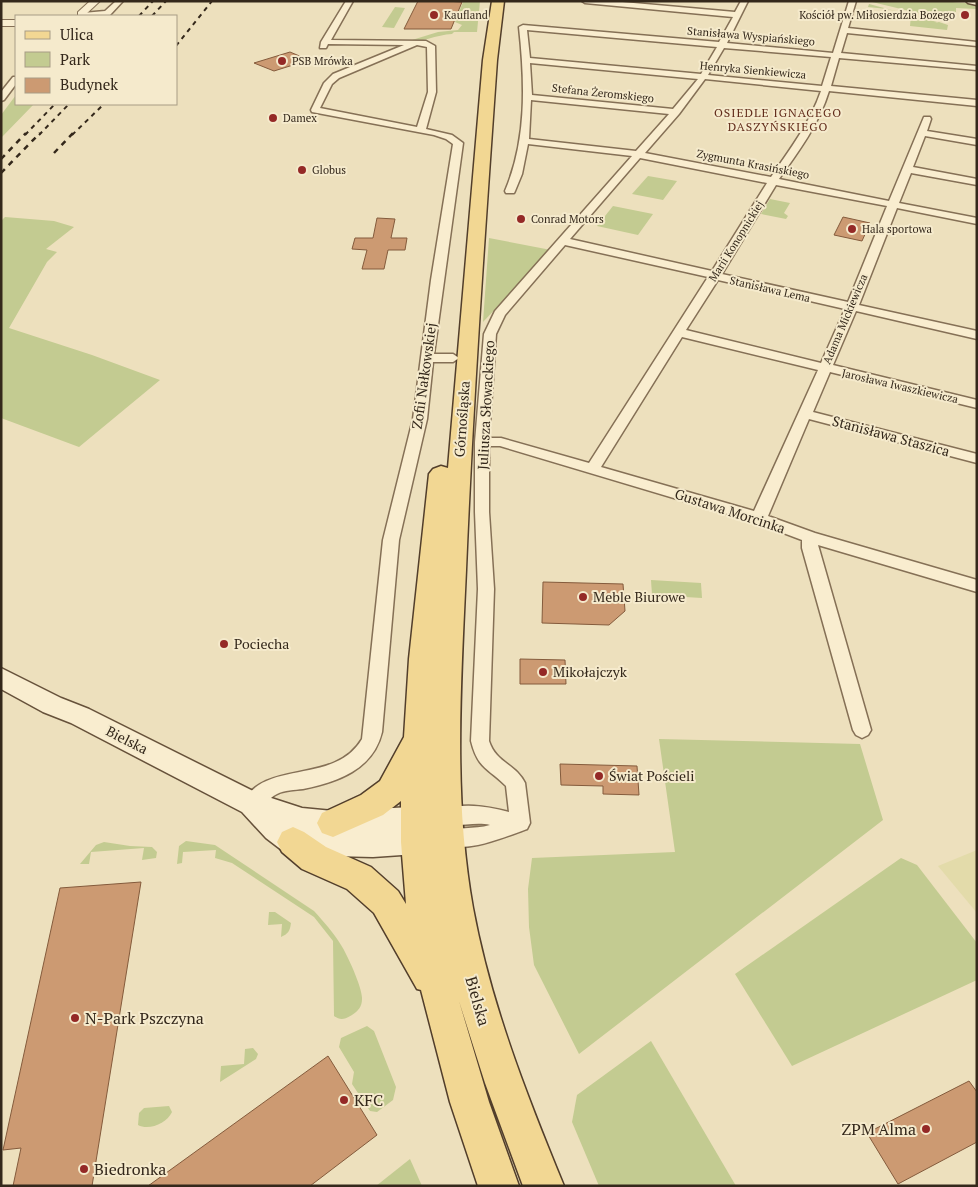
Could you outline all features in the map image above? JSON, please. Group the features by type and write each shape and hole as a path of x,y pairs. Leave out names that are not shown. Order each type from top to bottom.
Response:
{"main road":[{"name":"Górnośląska","path":"432,829 418,740 440,358 488,1"},
{"name":"Górnośląska","path":"432,829 446,724 459,448 490,60 498,1"},
{"path":"972,1 977,2"},
{"name":"Bielska","path":"1,677 52,705 80,716 252,804 302,820 432,829 456,904 473,984 488,1035 544,1186"},
{"path":"332,823 372,805 391,791 418,740"},
{"name":"Bielska","path":"252,804 276,830 293,842"},
{"path":"293,842 374,844 432,829 424,911 438,989 460,1070 499,1186"},
{"path":"293,842 314,858 360,878 386,902 438,989"}],"street":[{"path":"80,15 96,1"},
{"path":"80,15 106,13 120,1"},
{"path":"109,15 118,12 129,1"},
{"path":"350,1 324,44 426,43 431,46 432,92 421,130"},
{"path":"585,1 739,14"},
{"name":"Juliusza Słowackiego","path":"432,829 483,836 520,823 515,784 482,754 480,741 486,588 482,512 482,442 490,334 499,314 676,112 704,77 745,1"},
{"name":"Marii Konopnickiej","path":"592,469 813,120 826,88 853,1"},
{"path":"1,22 15,21"},
{"name":"Stanisława Wyspiańskiego","path":"528,60 523,27 977,68"},
{"path":"843,30 977,44"},
{"name":"Zofii Nałkowskiej","path":"252,804 263,792 273,786 347,767 360,757 368,746 373,732 391,540 420,419 440,358 441,251 458,143 449,136 315,110 328,83 336,76 416,43"},
{"path":"510,192 517,177 523,141 528,60"},
{"name":"Henryka Sienkiewicza","path":"528,60 977,103"},
{"path":"1,98 14,82"},
{"name":"Stefana Żeromskiego","path":"527,97 676,112"},
{"name":"Adama Mickiewicza","path":"759,518 852,307 927,120"},
{"path":"922,133 977,142"},
{"name":"Zygmunta Krasińskiego","path":"523,141 638,154 977,221"},
{"path":"907,169 977,182"},
{"name":"Stanisława Lema","path":"564,241 977,335"},
{"name":"Jarosława Iwaszkiewicza","path":"678,332 977,404"},
{"name":"Stanisława Staszica","path":"806,414 977,459"},
{"name":"Gustawa Morcinka","path":"482,442 501,442 759,518 810,537 977,586"},
{"path":"810,537 810,548 862,730"}],"shaded area":[{"path":"977,850 977,913 938,866"}],"green space":[{"path":"480,1 477,32 454,32 408,43 393,41 412,40 438,32 458,30 462,25 455,22 463,2"},
{"path":"940,1 977,4 977,9 956,8 956,12 936,15 922,14 872,2"},
{"path":"869,4 903,13 868,7"},
{"path":"395,7 405,8 394,28 382,27"},
{"path":"911,15 948,25 947,30 910,26"},
{"path":"15,96 15,105 33,105 1,138 1,115"},
{"path":"648,176 677,181 663,200 632,194"},
{"path":"770,199 790,203 784,213 788,216 786,219 761,214"},
{"path":"613,206 653,214 638,235 597,226"},
{"path":"5,217 54,221 74,227 46,249 57,252 47,262 9,328 160,380 79,447 1,418 1,221"},
{"path":"489,238 551,250 483,322"},
{"path":"651,580 701,583 702,598 652,595"},
{"path":"659,739 860,744 883,820 579,1054 534,965 529,927 528,889 532,858 675,852"},
{"path":"186,841 215,845 314,911 335,936 351,963 362,994 358,1010 352,1015 341,1019 334,1016 333,941 314,917 232,863 215,858 216,850 183,852 182,863 177,864 179,846"},
{"path":"104,842 152,847 157,852 156,858 142,860 144,848 91,852 89,864 80,864 96,845"},
{"path":"901,858 917,865 977,943 977,980 792,1066 735,974"},
{"path":"269,912 275,912 291,923 285,935 281,937 282,924 268,925"},
{"path":"367,1026 374,1031 396,1087 393,1100 377,1112 370,1111 352,1084 354,1072 339,1047 341,1038"},
{"path":"651,1041 736,1186 599,1186 572,1122 577,1095"},
{"path":"253,1048 258,1054 256,1059 220,1082 221,1066 244,1064 245,1049"},
{"path":"169,1106 172,1112 162,1123 147,1127 138,1125 139,1113 144,1108"},
{"path":"410,1159 422,1186 376,1186"}],"building":[{"name":"Kaufland","path":"418,1 462,2 451,29 404,29"},
{"name":"PSB Mrówka","path":"290,52 309,60 274,71 254,63"},
{"name":"Hala sportowa","path":"843,217 870,223 862,241 834,235"},
{"path":"377,218 395,219 391,238 407,238 405,250 388,250 384,269 362,269 367,250 352,249 355,238 373,238"},
{"name":"Meble Biurowe","path":"543,582 623,584 625,611 609,625 542,623"},
{"name":"Mikołajczyk","path":"520,659 565,660 566,684 520,684"},
{"name":"Świat Pościeli","path":"560,764 637,766 639,795 603,794 603,786 561,785"},
{"name":"N-Park Pszczyna","path":"141,882 92,1186 13,1186 21,1148 3,1150 60,888"},
{"path":"328,1056 377,1135 310,1186 148,1186"},
{"name":"ZPM Alma","path":"969,1081 977,1092 977,1142 898,1184 867,1133"}],"railway":[{"path":"140,15 153,1"},
{"path":"153,15 166,1"},
{"path":"178,44 212,1"},
{"path":"25,135 54,105"},
{"path":"39,135 68,105"},
{"path":"72,135 103,105"},
{"path":"1,159 26,133"},
{"path":"1,173 40,133"},
{"path":"54,153 73,133"}],"place":[{"name":"Kaufland","path":"434,15"},
{"name":"Kościół pw. Miłosierdzia Bożego","path":"965,15"},
{"name":"PSB Mrówka","path":"282,61"},
{"name":"Damex","path":"273,118"},
{"name":"Globus","path":"302,170"},
{"name":"Conrad Motors","path":"521,219"},
{"name":"Hala sportowa","path":"852,229"},
{"name":"Meble Biurowe","path":"583,597"},
{"name":"Pociecha","path":"224,644"},
{"name":"Mikołajczyk","path":"543,672"},
{"name":"Świat Pościeli","path":"599,776"},
{"name":"N-Park Pszczyna","path":"75,1018"},
{"name":"KFC","path":"344,1100"},
{"name":"ZPM Alma","path":"926,1129"},
{"name":"Biedronka","path":"84,1169"}],"district":[{"name":"OSIEDLE IGNACEGO DASZYŃSKIEGO","path":"778,120"}]}
